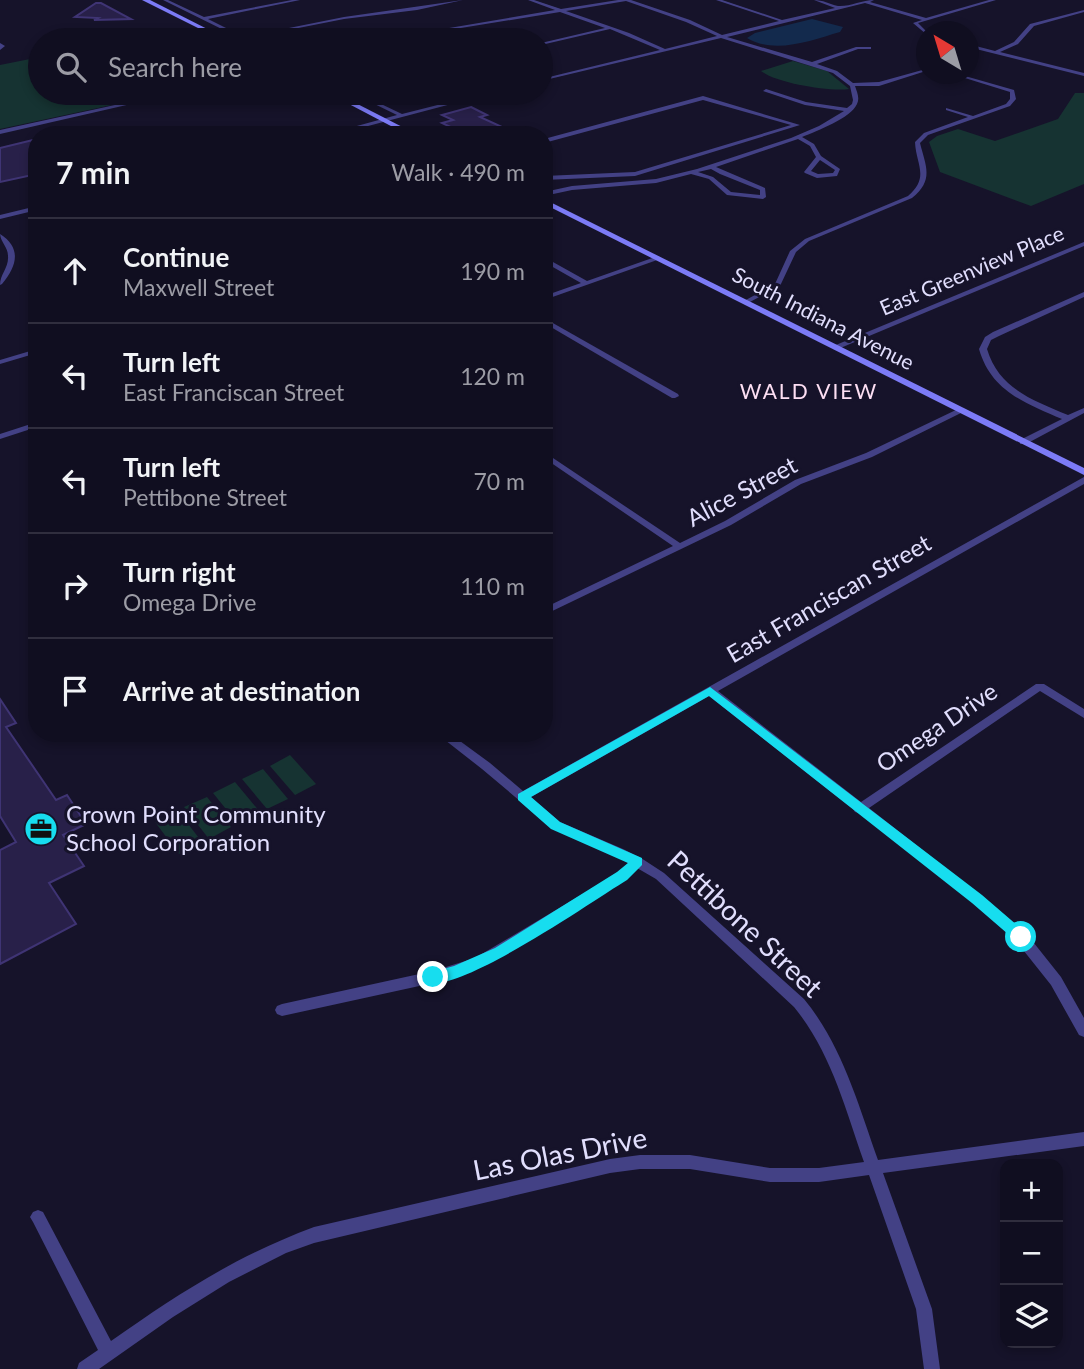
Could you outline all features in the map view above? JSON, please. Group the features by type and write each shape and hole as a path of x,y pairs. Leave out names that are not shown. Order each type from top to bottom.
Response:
{"main road":[{"path":"148,1 202,28"},
{"path":"355,105 397,126"},
{"name":"South Indiana Avenue","path":"553,206 1084,472"}],"street":[{"path":"148,1 166,0 222,28"},
{"path":"203,19 298,0"},
{"path":"297,28 461,0"},
{"path":"530,0 663,50"},
{"path":"455,28 627,0 688,21 720,36 835,72 852,85 857,98 849,110 836,121 800,138 710,166 655,181 582,186 553,192"},
{"path":"718,0 783,20"},
{"path":"816,0 841,7"},
{"path":"553,77 872,0"},
{"path":"919,21 994,0"},
{"path":"865,2 923,19"},
{"path":"993,52 1016,43 1032,24 1084,11"},
{"path":"553,41 610,28"},
{"path":"812,64 858,48 869,48"},
{"path":"979,48 1084,75"},
{"path":"852,85 879,84 916,73"},
{"path":"746,302 778,285 793,251 807,240 910,197 921,189 925,176 916,142 926,134 1008,105 1013,99 1012,91 979,81"},
{"path":"766,91 805,103 849,110"},
{"path":"553,139 703,98 817,130"},
{"path":"0,132 122,105"},
{"path":"379,105 400,115"},
{"path":"358,126 441,105"},
{"path":"948,109 972,117"},
{"path":"553,178 635,174 797,125"},
{"path":"800,138 813,145 819,157 838,170 835,175 817,176 807,172 819,157"},
{"path":"704,154 722,162"},
{"path":"690,172 711,178 729,194 763,197 763,189 710,166"},
{"path":"0,217 28,210"},
{"path":"0,236 7,242 14,258 10,272 0,283"},
{"name":"East Greenview Place","path":"835,348 1082,246"},
{"path":"553,295 658,258"},
{"path":"553,264 586,283"},
{"path":"1067,418 1006,386 986,361 983,349 988,339 996,334 1084,294"},
{"path":"553,325 675,397"},
{"path":"0,362 28,354"},
{"path":"1023,442 1084,410"},
{"name":"Alice Street","path":"553,607 738,518 798,482 863,458 961,411"},
{"path":"2,433 28,427"},
{"path":"553,460 680,547"},
{"name":"East Franciscan Street","path":"522,797 1084,480"},
{"name":"Omega Drive","path":"859,808 1040,686 1084,714"},
{"path":"710,691 977,899 1021,937 1056,981 1084,1031"},
{"name":"Pettibone Street","path":"453,742 556,825 637,861 670,884 783,987 813,1020 834,1055 924,1309 932,1369"},
{"path":"282,1010 433,977 480,962 622,876 637,861"},
{"name":"Las Olas Drive","path":"85,1369 225,1274 281,1245 610,1166 640,1161 690,1162 769,1175 794,1176 1084,1139"},
{"path":"38,1217 107,1353"}],"green space":[{"path":"28,59 28,105 112,105 0,129 0,65"},
{"path":"793,61 827,71 849,89 804,86 761,71"},
{"path":"1075,93 1084,93 1084,184 1031,206 940,172 929,142 937,136 958,129 995,141 1058,119"},
{"path":"290,755 316,784 295,795 270,766"},
{"path":"263,769 288,799 267,809 242,779"},
{"path":"235,782 260,812 238,824 213,793"},
{"path":"207,797 231,827 209,839 184,807"},
{"path":"178,811 202,842 179,854 155,822"}],"water":[{"path":"812,19 843,27 840,32 781,46 758,43 747,38 755,33"}],"building":[{"path":"96,3 131,19 94,20 98,18 75,17"},
{"path":"471,107 487,115 480,117 500,126 448,126 442,123 453,120 442,115"},
{"path":"28,141 28,176 0,182 0,148"},
{"name":"Crown Point Community School Corporation","path":"0,699 16,723 6,727 56,800 67,795 86,824 63,835 84,866 49,883 76,924 0,964 0,850 16,842 0,816"}],"place":[{"name":"Crown Point Community School Corporation","path":"41,829"}],"district":[{"name":"WALD VIEW","path":"809,392"}],"route":[{"path":"433,977 457,971 500,952 622,876 637,861 570,833 544,817 522,797 710,691 977,899 1021,937"}]}
